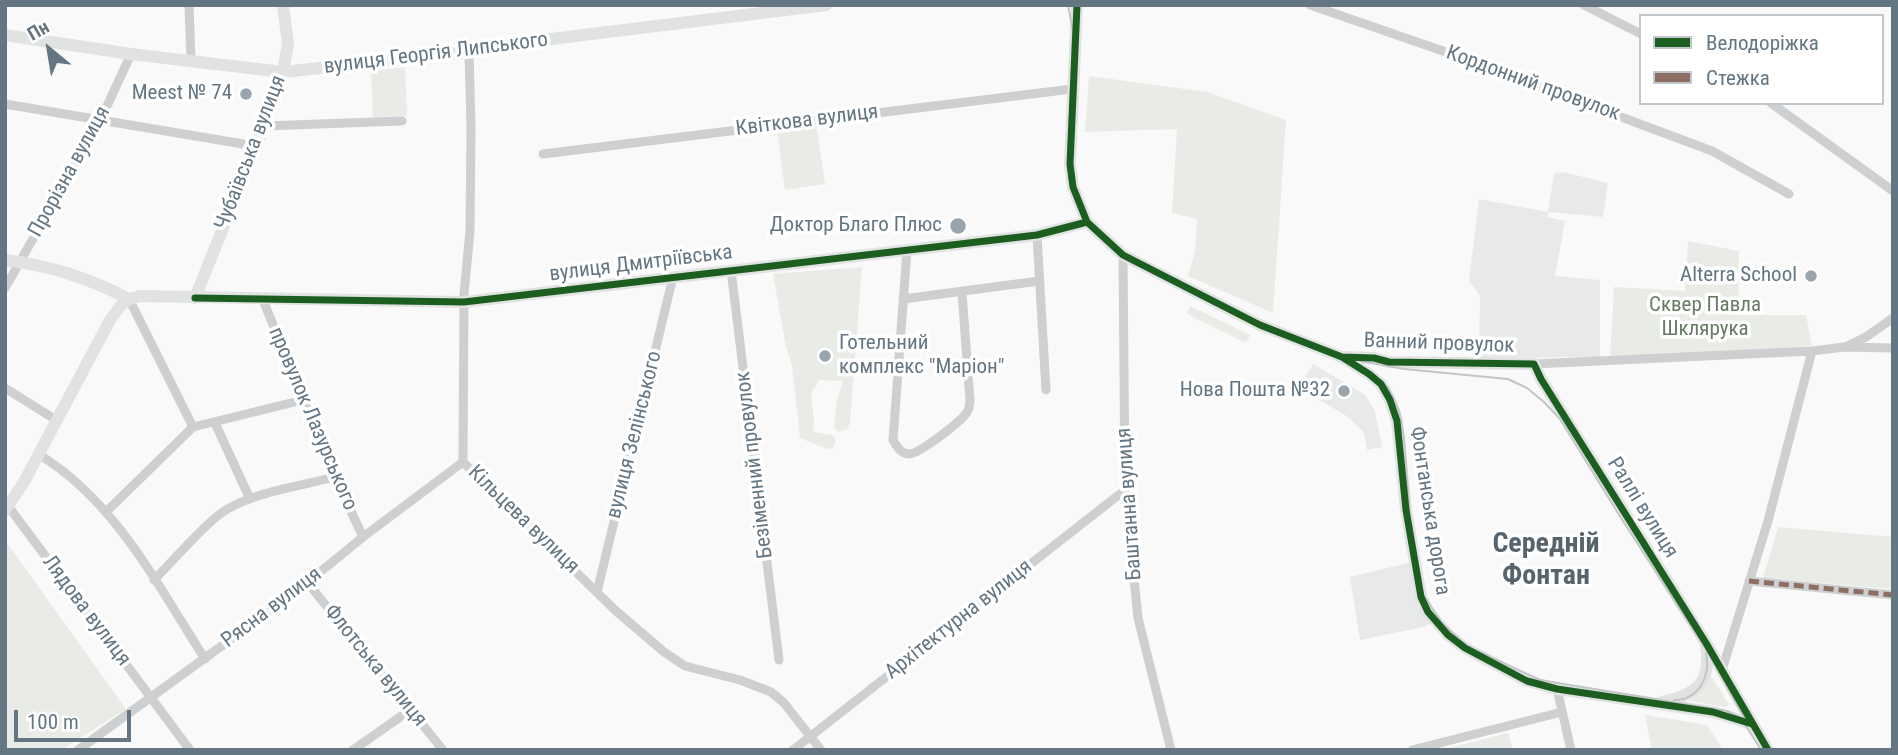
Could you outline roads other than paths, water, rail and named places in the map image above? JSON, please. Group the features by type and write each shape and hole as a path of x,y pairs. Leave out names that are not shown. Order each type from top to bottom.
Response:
{"main road":[{"name":"Чубаївська вулиця","path":"195,298 283,72 288,44 283,5"},
{"name":"вулиця Георгія Липського","path":"5,35 131,54 283,72 469,52 543,40 826,5"},
{"name":"Фонтанська дорога","path":"1077,5 1070,164 1073,187 1087,222 1123,255 1261,325 1342,357 1376,380 1391,400 1397,421 1406,510 1421,597 1428,612 1443,630 1465,648 1527,681 1557,689 1713,712 1752,724"},
{"name":"вулиця Дмитріївська","path":"129,299 150,295 262,300 464,302 1037,234 1087,222"},
{"path":"5,260 86,280 129,299 114,312 24,482 7,508"},
{"name":"Ванний провулок","path":"1342,357 1374,358 1389,362 1534,365"},
{"path":"1376,380 1376,366 1389,362"},
{"name":"Раллі вулиця","path":"1534,365 1706,643 1752,724"},
{"path":"1651,704 1680,698 1703,681 1708,666 1706,643"},
{"path":"1752,724 1768,750"}],"street":[{"path":"189,5 191,61"},
{"name":"Кордонний провулок","path":"1310,5 1469,60 1712,151 1789,194"},
{"path":"1584,5 1639,33"},
{"name":"Кільцева вулиця","path":"469,52 470,231 464,302 463,461 654,644 685,666 740,680 771,692 784,703 821,750"},
{"name":"Прорізна вулиця","path":"5,288 101,119 131,54"},
{"name":"Квіткова вулиця","path":"543,154 1072,89"},
{"path":"5,104 255,146"},
{"path":"1774,105 1893,191"},
{"path":"264,126 402,121"},
{"path":"1037,234 1046,390"},
{"path":"907,250 893,440 899,450 906,454 914,454 962,418 968,410 970,401 962,292"},
{"name":"Баштанна вулиця","path":"1123,255 1125,491 1138,618 1171,750"},
{"name":"Безіменний провулок","path":"731,271 779,660"},
{"name":"вулиця Зелінського","path":"597,592 673,277"},
{"path":"904,299 1039,281"},
{"path":"129,299 193,428"},
{"name":"провулок Лазурського","path":"262,300 335,477 363,537"},
{"name":"Ванний провулок","path":"1844,347 1866,337 1893,318"},
{"name":"Ванний провулок","path":"1534,365 1812,351 1844,347 1893,348"},
{"path":"1722,670 1768,521 1812,351"},
{"path":"5,388 56,420"},
{"path":"107,511 193,428 303,400"},
{"path":"215,422 250,499"},
{"path":"38,454 50,461 107,511 205,659"},
{"name":"Рясна вулиця","path":"78,750 205,659 463,461"},
{"path":"154,580 219,515 250,499 335,477"},
{"name":"Архітектурна вулиця","path":"793,750 1125,491"},
{"name":"Лядова вулиця","path":"7,508 190,750"},
{"path":"1749,581 1893,595"},
{"name":"Флотська вулиця","path":"307,582 443,750"},
{"path":"1557,689 1571,750"},
{"path":"354,750 411,710"},
{"path":"1412,750 1562,712"}],"tram line":[{"path":"1068,5 1073,31 1068,166 1071,188 1085,223 1121,257 1260,326 1367,370 1388,388 1399,410 1404,438 1410,517 1423,594 1442,623 1467,646 1540,680 1727,711 1741,718 1761,750"},
{"path":"1361,361 1404,369 1508,379 1527,388 1544,402 1560,419 1707,651 1745,719"},
{"path":"1674,700 1690,696 1701,685 1707,670 1706,653"}],"place":[{"name":"Meest № 74","path":"246,94"},
{"name":"Доктор Благо Плюс","path":"958,226"},
{"name":"Alterra School","path":"1811,276"},
{"name":"Готельний комплекс \"Маріон\"","path":"825,356"},
{"name":"Нова Пошта №32","path":"1344,391"}],"district":[{"name":"Середній Фонтан","path":"1546,561"}],"park label":[{"name":"Сквер Павла Шклярука","path":"1705,318"}]}
